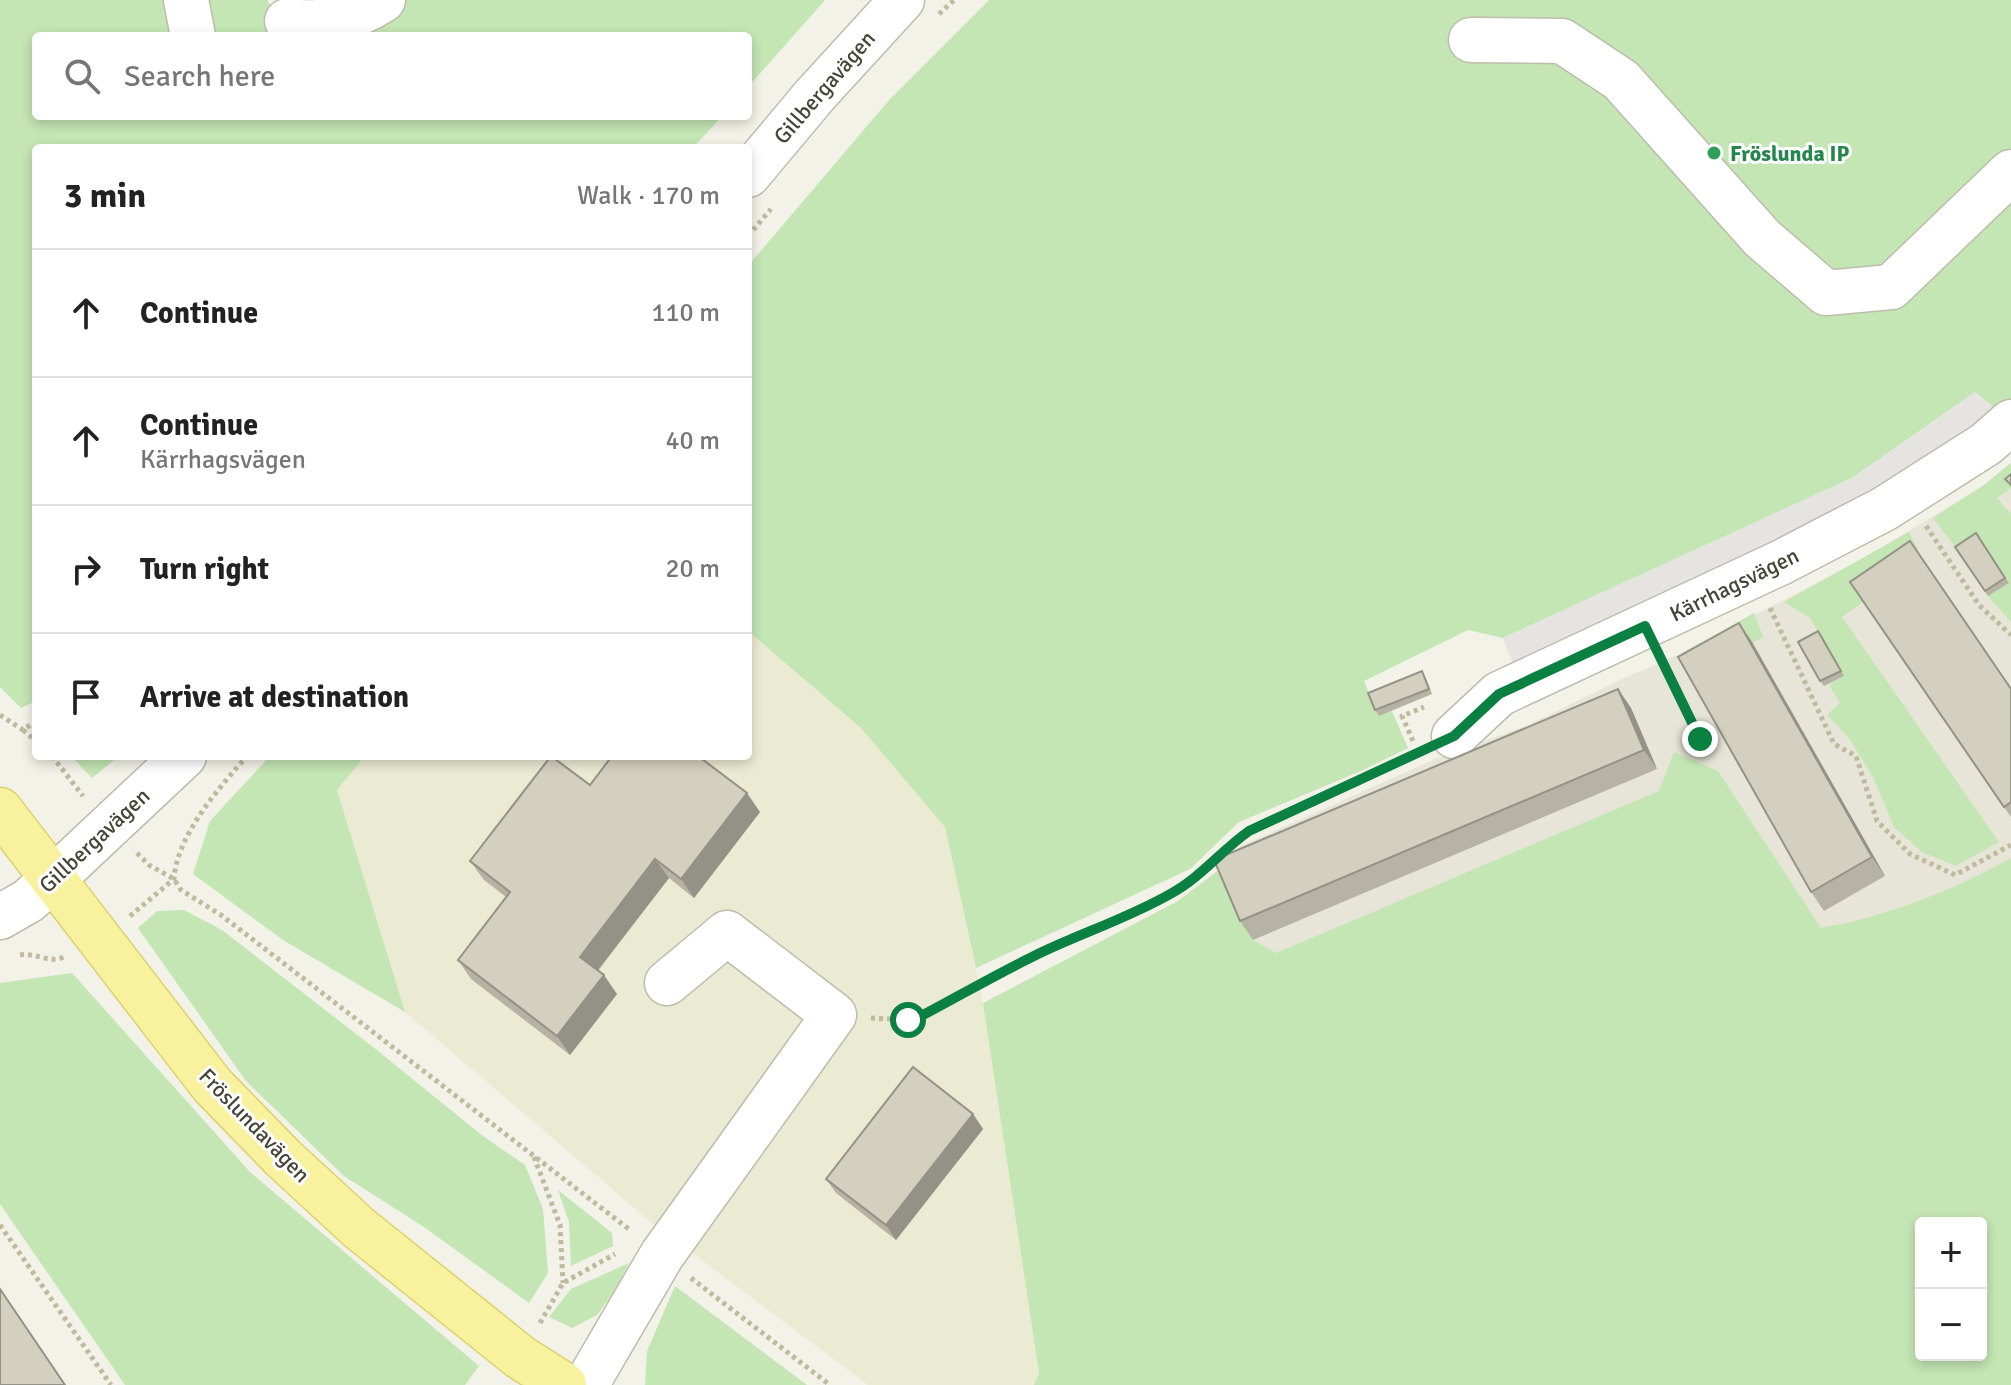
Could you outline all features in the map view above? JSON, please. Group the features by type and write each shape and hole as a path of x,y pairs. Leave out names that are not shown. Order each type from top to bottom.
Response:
{"main road":[{"name":"Fröslundavägen","path":"0,810 212,1085 283,1158 359,1228 520,1357 564,1385"}],"street":[{"path":"186,0 192,32"},
{"path":"286,19 329,22 365,11 383,0"},
{"name":"Gillbergavägen","path":"752,170 815,95 902,0"},
{"path":"1471,40 1562,41 1621,80 1762,238 1826,293 1891,287 2011,172"},
{"name":"Kärrhagsvägen","path":"1454,736 1499,694 1755,575 1884,509 1986,444 2011,422"},
{"name":"Gillbergavägen","path":"0,917 28,901 180,760"},
{"path":"586,1385 651,1247 834,1015 727,933 667,983"}],"path":[{"path":"1905,495 1979,605 2011,635"},
{"path":"1755,575 1834,744 1856,756 1877,821 1910,854 1955,875 2011,845"},
{"path":"1645,626 1700,739"},
{"path":"0,715 32,738"},
{"path":"23,730 32,724"},
{"path":"834,1015 908,1020 923,1015 1033,956 1112,923 1172,893 1192,880 1230,844 1249,831 1454,736"},
{"path":"244,760 201,814 182,849 174,879 181,890 221,915 830,1385"},
{"path":"520,1357 563,1283 560,1225 533,1156"},
{"path":"0,1225 111,1385"},
{"path":"563,1283 651,1247"}],"shaded area":[{"path":"1975,392 1998,411 1858,511 1514,667 1503,638 1852,478"},
{"path":"2011,463 2011,879 1813,951 1225,983 1178,901 1216,872 1241,846 1435,759 1528,725 1682,653 1866,557 1984,485"},
{"path":"752,634 861,728 945,827 983,1003 1039,1373 1034,1385 868,1385 646,1218 405,1012 337,790 362,760 752,760"}],"green space":[{"path":"0,0 164,0 170,32 32,32 32,120 718,120 697,144 32,144 32,703 21,708 0,687"},
{"path":"204,0 267,0 273,8 272,32 211,32"},
{"path":"400,0 825,0 752,82 752,32 337,32"},
{"path":"989,0 2011,0 2011,401 1998,411 1975,392 1852,478 1503,638 1468,630 1364,681 1379,715 1392,711 1408,748 1239,822 1190,869 976,968 945,827 861,728 752,634 752,261 890,99"},
{"path":"2011,463 2011,488 1997,498 2011,514 2011,622 1988,596 2009,583 1980,539 1959,552 1933,518 1984,485"},
{"path":"1909,532 1923,560 1842,617 1999,842 1956,866 1922,852 1894,827 1873,777 1849,738 1827,715 1840,703 1829,685 1844,676 1810,618 1784,602"},
{"path":"1754,613 1763,637 1691,676 1682,653"},
{"path":"1674,752 1718,771 1821,928 1871,917 1919,901 2011,858 2011,1385 1034,1385 1039,1373 983,1003 1178,901 1216,872 1227,879 1253,940 1276,953 1659,791"},
{"path":"75,760 114,760 92,778"},
{"path":"266,760 362,760 337,790 405,1012 283,940 193,874 210,821"},
{"path":"184,910 222,930 483,1136 525,1165 543,1209 548,1273 529,1303 424,1227 344,1176 246,1081 138,928 157,911"},
{"path":"72,973 250,1172 479,1366 465,1385 125,1385 0,1204 0,983"},
{"path":"558,1190 612,1233 613,1246 571,1266 569,1222"},
{"path":"629,1263 614,1292 597,1315 572,1328 549,1317 571,1289"},
{"path":"675,1286 807,1385 645,1385 647,1351"}],"building":[{"path":"1976,533 2005,578 1985,591 1955,547"},
{"path":"1910,541 2011,689 2011,802 2004,807 1850,582"},
{"path":"1739,623 1872,857 1811,892 1678,657"},
{"path":"1818,631 1841,671 1820,681 1798,642"},
{"path":"1422,671 1429,689 1375,710 1368,693"},
{"path":"1618,689 1644,750 1240,921 1214,860"},
{"path":"548,760 556,760 590,785 609,760 703,760 747,793 681,879 655,859 580,957 604,975 557,1036 458,960 510,892 470,861"},
{"path":"913,1067 973,1114 886,1225 826,1179"},
{"path":"0,1289 65,1385 0,1385"}],"place":[{"name":"Fröslunda IP","path":"1714,153"}],"route":[{"path":"908,1020 1033,956 1112,923 1172,893 1192,880 1230,844 1249,831 1454,736 1499,694 1645,626 1700,739"}]}
